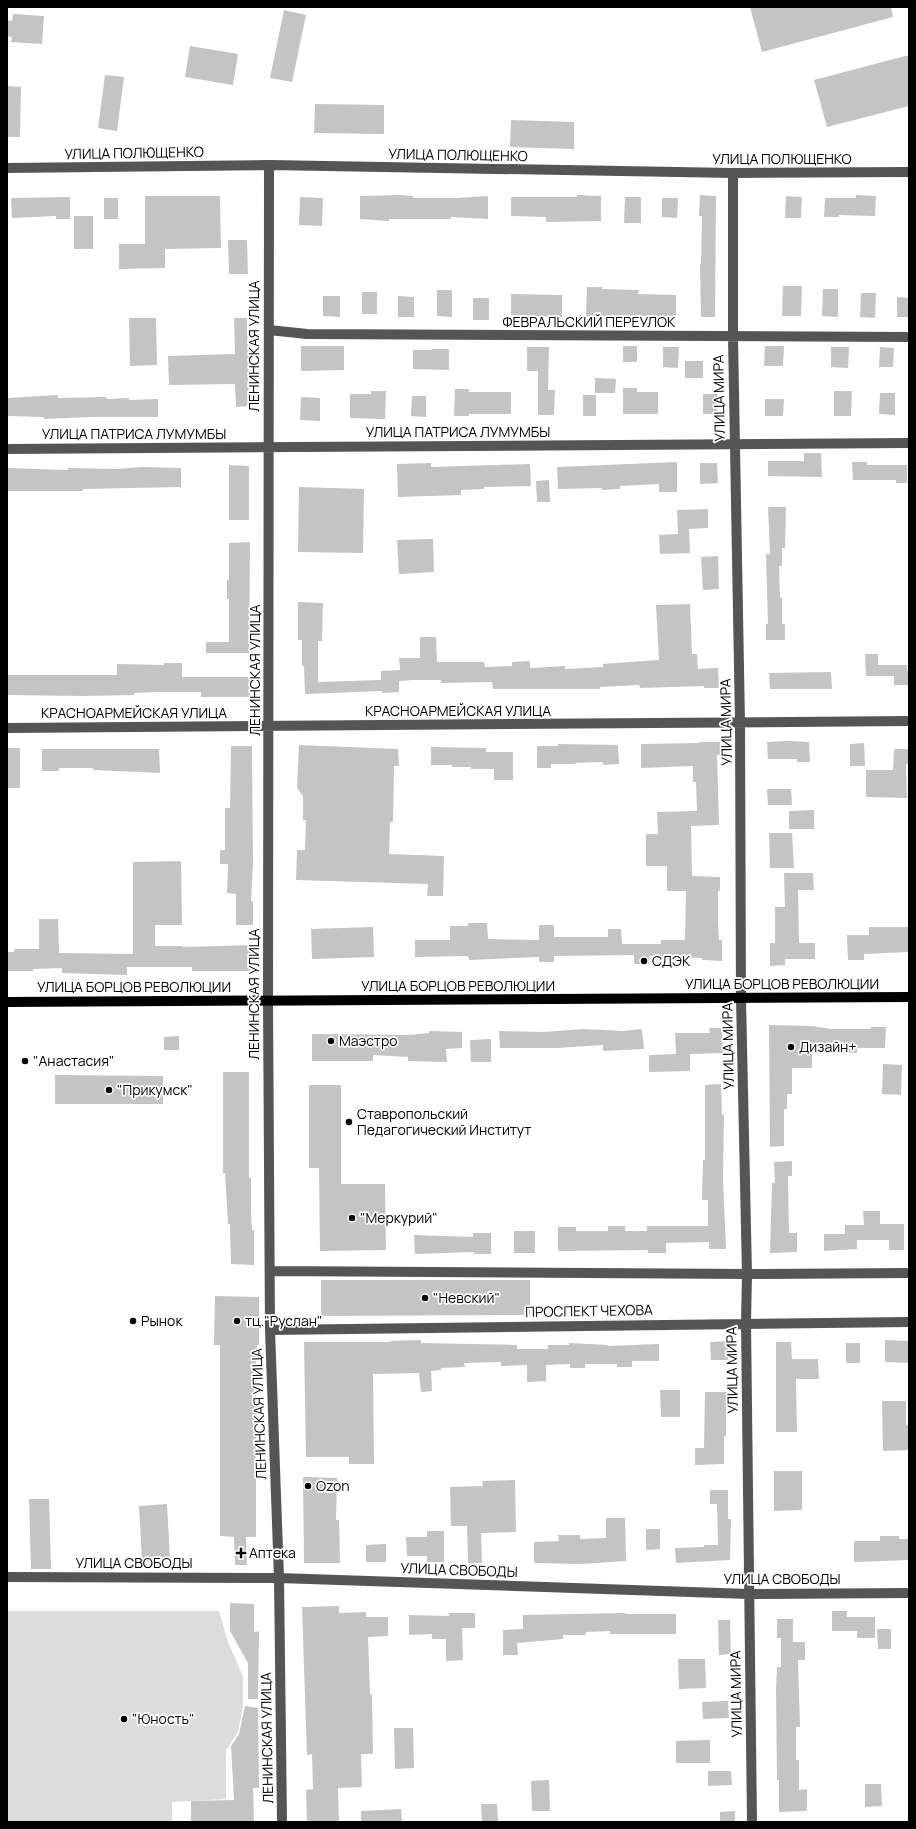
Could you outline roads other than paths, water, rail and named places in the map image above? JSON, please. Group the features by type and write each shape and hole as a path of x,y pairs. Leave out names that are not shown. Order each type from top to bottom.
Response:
{"main road":[{"name":"УЛИЦА БОРЦОВ РЕВОЛЮЦИИ","path":"7,1002 909,997"}],"street":[{"name":"УЛИЦА ПОЛЮЩЕНКО","path":"7,168 269,165 733,173 909,172"},
{"name":"ЛЕНИНСКАЯ УЛИЦА","path":"269,165 267,448 269,726 268,1000 271,1271 270,1330 279,1578 282,1822"},
{"name":"УЛИЦА МИРА","path":"733,173 732,337 740,722 741,999 747,1274 746,1323 752,1822"},
{"name":"ФЕВРАЛЬСКИЙ ПЕРЕУЛОК","path":"269,330 307,334 909,337"},
{"name":"УЛИЦА ПАТРИСА ЛУМУМБЫ","path":"7,449 909,443"},
{"name":"КРАСНОАРМЕЙСКАЯ УЛИЦА","path":"7,728 909,721"},
{"path":"271,1271 747,1274 909,1272"},
{"name":"ПРОСПЕКТ ЧЕХОВА","path":"270,1330 909,1322"},
{"name":"УЛИЦА СВОБОДЫ","path":"7,1577 279,1578 749,1594 909,1593"}],"place":[{"name":"СДЭК","path":"644,961"},
{"name":"Маэстро","path":"331,1041"},
{"name":"Дизайн+","path":"791,1047"},
{"name":"\"Анастасия\"","path":"25,1061"},
{"name":"\"Прикумск\"","path":"109,1090"},
{"name":"Ставропольский Педагогический Институт","path":"349,1122"},
{"name":"\"Меркурий\"","path":"352,1218"},
{"name":"\"Невский\"","path":"425,1298"},
{"name":"Рынок","path":"133,1321"},
{"name":"тц.\"Руслан\"","path":"237,1321"},
{"name":"Ozon","path":"308,1486"},
{"name":"Аптека","path":"241,1553"},
{"name":"\"Юность\"","path":"124,1719"}]}
